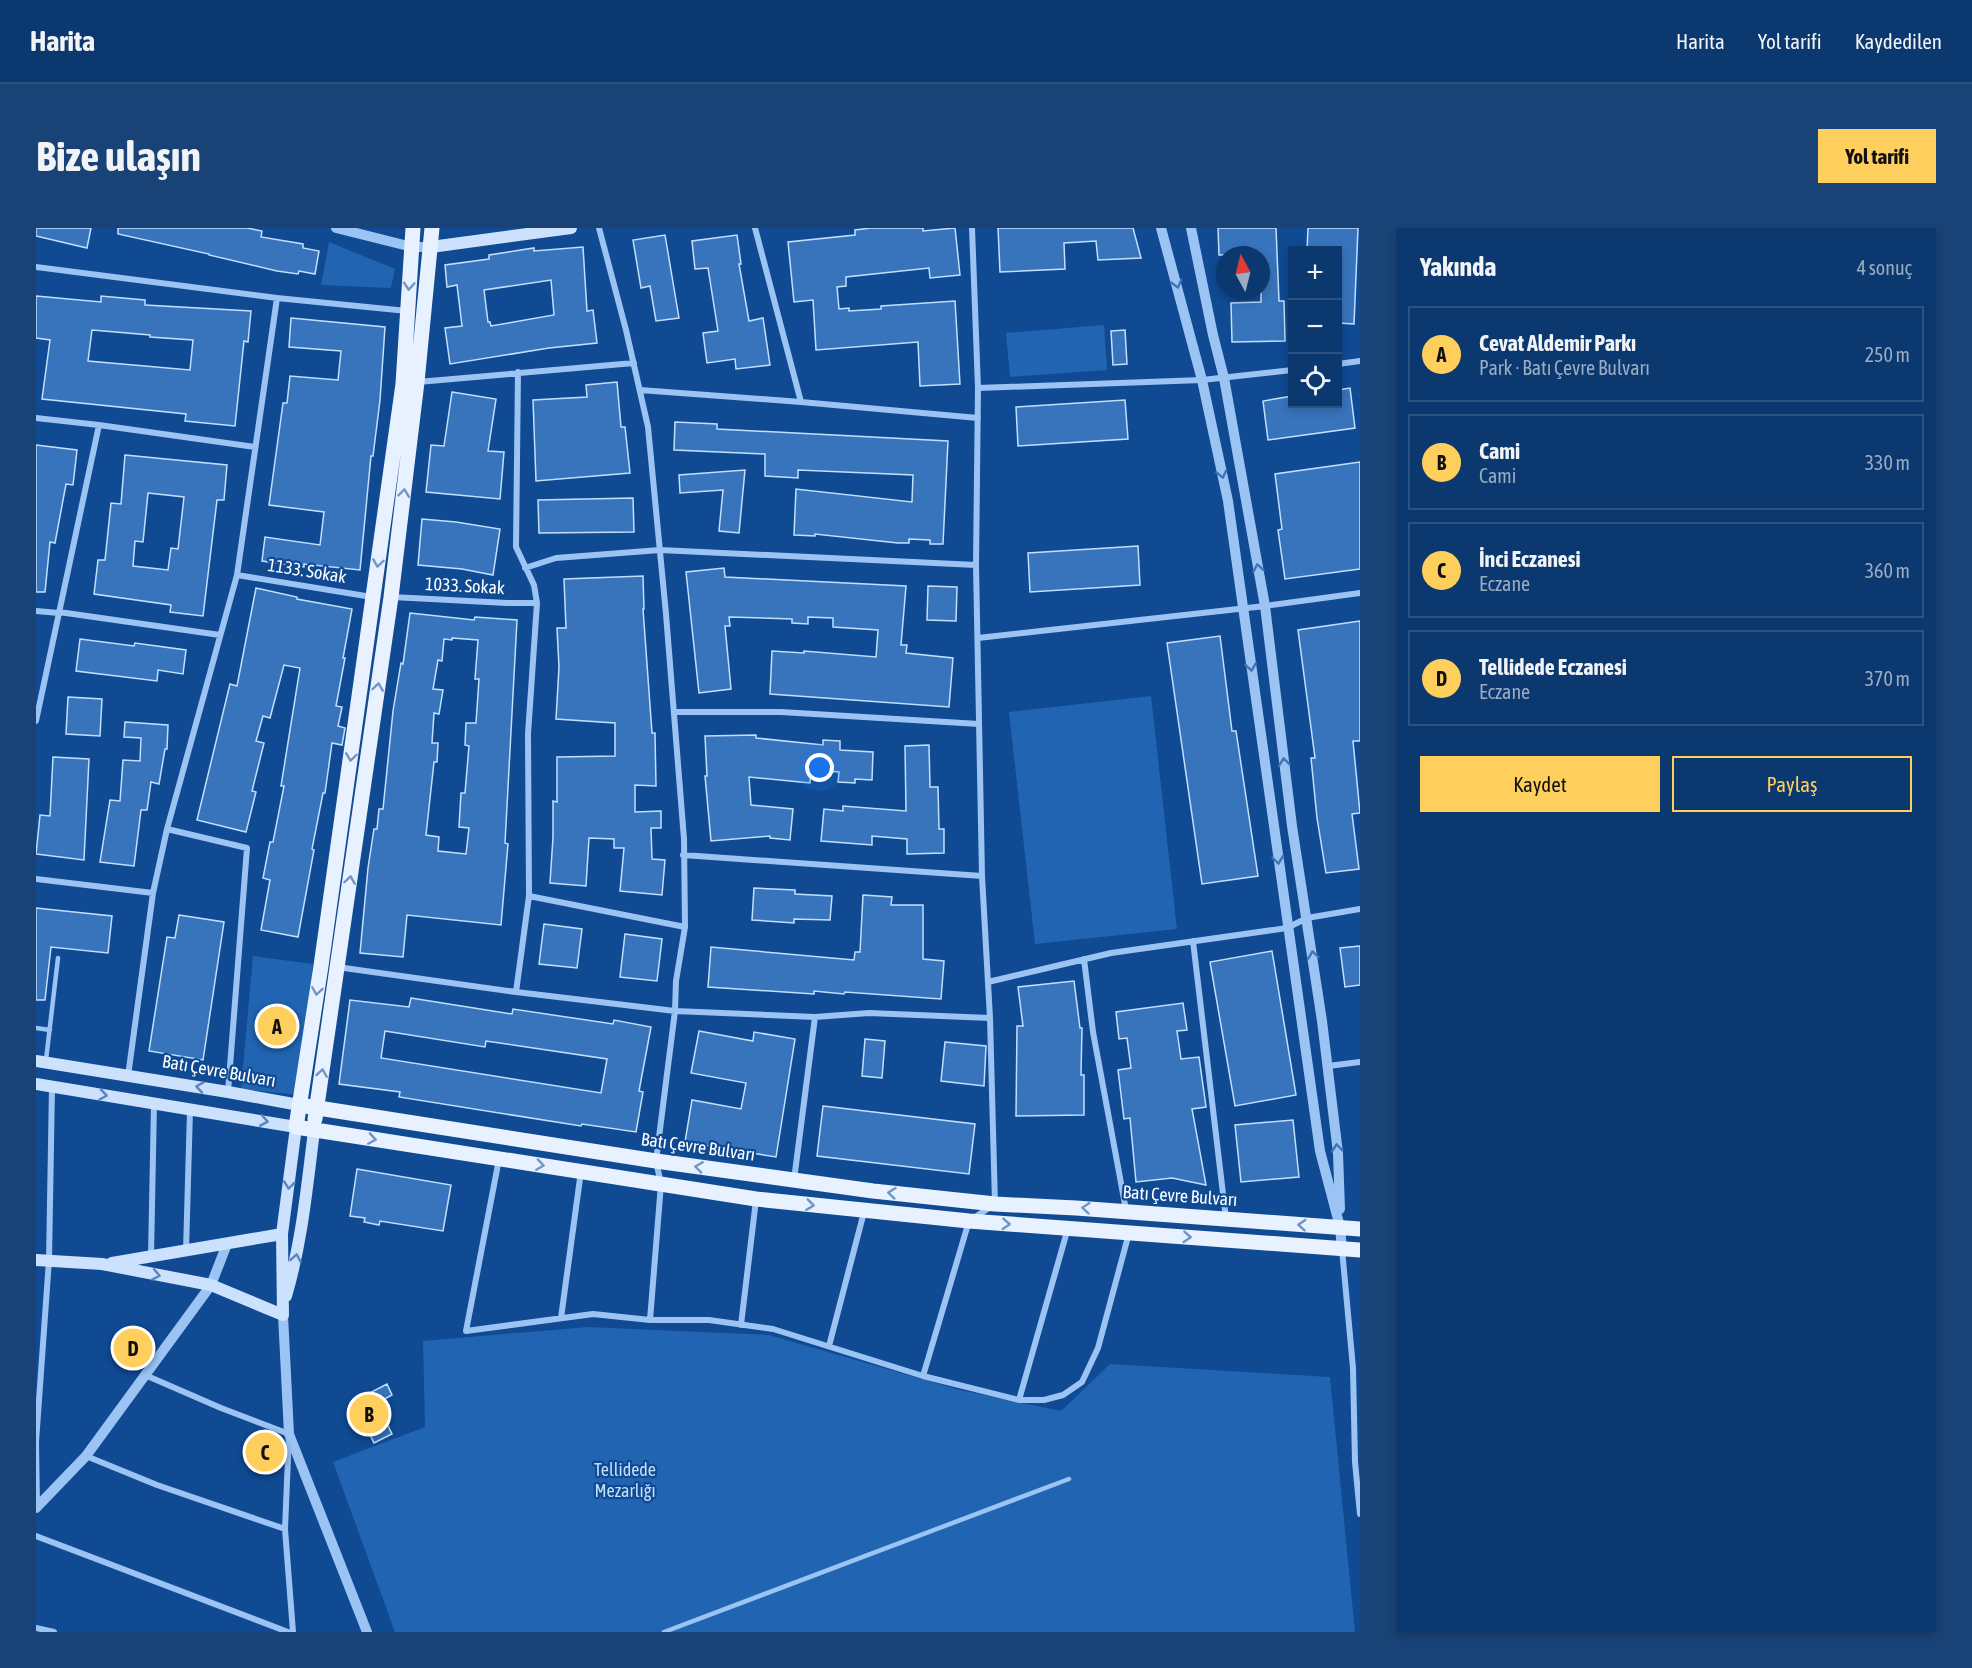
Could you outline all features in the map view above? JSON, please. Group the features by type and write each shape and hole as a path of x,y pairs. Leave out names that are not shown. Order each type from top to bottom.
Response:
{"main road":[{"path":"283,1315 301,1233 316,1108 392,597 410,383 407,311 413,228"},
{"path":"283,1315 282,1234 299,1105 373,597 410,383 432,228"},
{"path":"431,247 571,228"},
{"name":"Batı Çevre Bulvarı","path":"41,1062 316,1108 794,1180 995,1204 1360,1229"},
{"path":"36,1084 314,1131 756,1199 864,1212 969,1221 1360,1250"},
{"path":"102,1264 282,1234"},
{"path":"36,1260 102,1264 211,1285 283,1315"}],"street":[{"path":"336,228 412,247 431,247"},
{"path":"599,228 648,427 684,839 685,927 676,981 675,1011 656,1161 661,1184 650,1320"},
{"path":"755,228 801,402"},
{"path":"923,1376 969,1221 995,1204 990,1018 982,876 976,565 978,388 972,228"},
{"path":"1161,228 1202,380 1228,501 1320,1151 1340,1227"},
{"path":"1191,228 1224,378 1265,606 1292,826 1328,1066 1338,1153 1342,1249 1357,1368 1360,1514"},
{"path":"36,267 277,298 407,311"},
{"path":"128,1076 153,893 166,829 237,575 277,298"},
{"path":"1342,364 1360,362"},
{"path":"410,383 634,363"},
{"path":"978,388 1202,380 1288,371"},
{"path":"516,992 529,896 528,734 537,603 534,585 516,548 518,372"},
{"path":"640,390 978,418"},
{"path":"36,418 255,447"},
{"path":"36,721 99,425"},
{"path":"525,568 556,558 660,550 976,565"},
{"name":"1133. Sokak","path":"237,575 373,597"},
{"path":"978,638 1265,606 1360,592"},
{"name":"1033. Sokak","path":"392,597 537,603"},
{"path":"36,611 220,635"},
{"path":"674,712 781,712 980,724"},
{"path":"166,829 247,848 228,1092"},
{"path":"683,855 982,876"},
{"path":"36,879 153,893"},
{"path":"529,896 685,927"},
{"path":"988,982 1111,953 1287,928 1307,918 1360,909"},
{"path":"1193,941 1226,1219"},
{"path":"1084,959 1093,1032 1127,1212"},
{"path":"321,966 675,1011 816,1017 869,1013 990,1018"},
{"path":"794,1180 816,1017"},
{"path":"1328,1066 1360,1062"},
{"path":"37,1507 36,1442 49,1260 52,1087"},
{"path":"151,1257 154,1104"},
{"path":"186,1251 190,1109"},
{"path":"499,1159 466,1331 592,1314 650,1320 709,1320 774,1329 923,1376 1019,1400 1044,1400 1063,1395 1082,1382 1098,1348 1129,1233"},
{"path":"561,1318 581,1171"},
{"path":"741,1325 756,1199"},
{"path":"829,1346 864,1212"},
{"path":"1019,1400 1068,1227"},
{"path":"282,1234 301,1233"},
{"path":"37,1507 86,1456 211,1285 227,1244"},
{"path":"283,1315 289,1434 285,1529 293,1632"},
{"path":"145,1375 289,1434 367,1632"},
{"path":"86,1456 157,1485 285,1529"},
{"path":"36,1536 288,1632"},
{"path":"36,1628 54,1632"}],"lane":[{"path":"41,1062 50,1030 58,958"},
{"path":"36,1028 50,1030"},
{"path":"664,1632 1069,1479"}],"green space":[{"path":"329,242 395,269 391,288 321,285"},
{"path":"1104,325 1107,370 1010,377 1006,333"},
{"path":"1151,696 1177,929 1035,944 1009,712"},
{"path":"253,956 313,964 300,1095 241,1089"},
{"name":"Tellidede Mezarlığı","path":"588,1327 769,1335 960,1390 1061,1411 1110,1364 1330,1377 1355,1632 395,1632 333,1462 425,1427 423,1341"}],"building":[{"path":"36,228 91,228 87,248 36,236"},
{"path":"118,228 247,228 262,231 261,237 303,244 303,248 319,251 315,274 299,271 298,274 118,234"},
{"path":"923,228 923,231 955,228 960,275 930,278 929,268 846,277 846,286 837,287 839,309 849,308 849,311 881,309 881,306 955,301 960,384 920,386 918,342 816,350 813,300 794,302 788,242 855,235 855,230"},
{"path":"998,228 1133,228 1141,258 1098,260 1096,241 1064,243 1065,269 1000,272"},
{"path":"1218,228 1276,228 1279,301 1284,301 1285,341 1232,342 1231,303 1270,300 1270,246 1219,246"},
{"path":"1308,228 1358,228 1354,324 1342,323 1342,246 1307,246"},
{"path":"665,235 679,318 656,321 650,286 641,288 633,240"},
{"path":"737,235 741,264 739,264 749,321 763,318 770,365 736,369 735,359 707,363 703,333 718,331 708,268 695,269 692,241"},
{"path":"583,247 587,311 593,310 597,343 549,348 450,364 445,328 462,326 457,285 447,287 445,265 489,259 489,255 534,248 534,251","holes":["551,280 554,315 491,326 488,322 484,290"]},
{"path":"36,296 101,302 101,296 145,300 145,305 251,311 248,342 244,341 235,426 185,421 186,414 42,399 50,340 36,338","holes":["92,330 150,335 150,337 193,340 190,370 88,361"]},
{"path":"291,318 385,327 380,400 373,456 371,456 360,570 304,564 304,567 262,561 265,537 320,545 324,512 269,505 283,403 287,403 290,376 338,380 341,351 289,347"},
{"path":"1125,330 1127,364 1113,365 1111,331"},
{"path":"617,382 621,427 625,427 630,473 536,481 533,400 587,397 586,385"},
{"path":"1350,388 1355,428 1268,440 1263,401 1288,397 1288,408 1342,408 1342,389"},
{"path":"452,392 496,399 488,451 504,452 500,499 426,492 431,445 444,446"},
{"path":"1125,400 1128,439 1018,446 1016,407"},
{"path":"675,422 717,424 717,429 948,441 943,544 930,544 930,540 909,539 909,543 898,543 815,534 815,536 794,535 796,489 912,502 913,475 798,470 798,478 765,476 765,454 674,450"},
{"path":"36,445 77,450 73,485 66,484 55,543 50,542 45,592 36,592"},
{"path":"125,455 227,465 224,500 217,500 203,616 170,612 171,605 94,594 98,560 105,560 111,503 121,504","holes":["148,493 184,497 178,549 171,548 168,570 133,566 135,541 143,542"]},
{"path":"1360,462 1360,569 1285,579 1278,530 1282,529 1275,474"},
{"path":"745,470 739,533 719,531 723,490 680,493 679,475"},
{"path":"633,498 634,532 539,533 538,500"},
{"path":"422,519 500,529 493,575 462,569 418,565"},
{"path":"1138,546 1140,585 1030,592 1028,553"},
{"path":"724,568 725,577 906,586 901,645 907,645 906,653 953,658 949,707 770,694 772,651 804,653 804,651 876,657 878,630 833,627 833,618 808,617 808,624 792,623 792,619 729,617 730,626 725,626 731,689 699,693 686,572"},
{"path":"643,576 643,609 652,733 655,733 656,786 635,785 635,812 661,811 661,828 651,828 652,859 665,860 662,895 620,891 624,848 614,848 614,839 589,838 586,886 550,883 553,801 557,802 557,757 615,756 615,723 556,719 559,667 557,628 566,628 564,579"},
{"path":"928,586 957,587 956,621 927,620"},
{"path":"256,588 297,597 297,599 352,609 336,706 342,707 338,726 345,728 342,745 332,743 298,937 261,930 270,880 263,878 284,786 281,786 300,668 284,665 270,718 263,716 256,741 264,743 252,791 256,792 246,832 197,820 230,684 237,686"},
{"path":"410,613 474,620 475,617 517,620 505,843 508,844 501,925 407,915 403,957 360,953 368,868 379,809 383,809 393,711 401,663 403,664","holes":["444,639 478,640 475,679 479,679 476,723 466,723 465,745 469,746 465,793 461,793 459,827 469,828 466,854 438,851 439,837 426,835 434,762 437,762 438,743 432,743 434,713 439,714 443,690 433,689 438,660 442,661"]},
{"path":"1360,621 1360,741 1353,741 1360,813 1352,814 1359,869 1326,873 1317,818 1311,758 1315,758 1298,630"},
{"path":"1220,636 1232,731 1236,731 1258,876 1202,884 1167,643"},
{"path":"80,639 186,650 183,674 158,670 157,681 76,671"},
{"path":"68,697 102,699 100,736 66,734"},
{"path":"125,722 168,725 167,749 165,749 159,784 151,782 147,810 141,810 134,866 100,862 110,800 120,801 123,760 140,761 141,738 124,737"},
{"path":"756,735 756,738 823,745 823,740 840,741 840,750 873,752 872,780 855,779 855,783 838,782 839,772 811,770 810,783 749,777 751,805 793,809 790,840 770,838 770,836 711,841 705,776 707,776 705,736"},
{"path":"929,745 930,787 938,787 939,829 944,829 944,853 907,854 907,839 872,836 872,845 821,841 824,809 843,811 843,806 906,811 905,746"},
{"path":"53,757 89,759 84,860 36,854 40,815 50,816"},
{"path":"754,888 795,890 795,894 832,896 830,920 794,919 794,923 752,920"},
{"path":"863,895 892,897 891,905 923,905 923,959 944,961 941,999 845,992 844,994 814,991 814,994 708,987 711,947 854,960 855,952 860,952"},
{"path":"36,908 112,916 108,953 51,947 45,1000 36,1000"},
{"path":"179,915 224,922 203,1060 149,1051 167,937 175,938"},
{"path":"544,924 582,929 577,968 539,964"},
{"path":"625,934 662,939 657,981 620,977"},
{"path":"1360,946 1360,985 1345,987 1340,948"},
{"path":"1272,951 1296,1095 1235,1106 1210,962"},
{"path":"1074,981 1080,1028 1082,1028 1081,1075 1084,1075 1084,1115 1016,1116 1017,1026 1023,1026 1018,987"},
{"path":"411,998 512,1014 513,1009 613,1024 614,1020 651,1027 639,1091 643,1092 636,1132 582,1124 581,1126 399,1097 400,1092 339,1084 350,1000 409,1007","holes":["385,1031 485,1047 486,1041 607,1059 601,1093 381,1058"]},
{"path":"1183,1003 1187,1030 1177,1031 1181,1059 1199,1057 1206,1107 1192,1109 1206,1185 1172,1178 1136,1182 1130,1118 1124,1119 1118,1070 1131,1068 1127,1038 1119,1039 1116,1012"},
{"path":"699,1031 753,1041 754,1032 795,1039 776,1157 685,1142 692,1100 741,1109 746,1083 691,1073"},
{"path":"865,1039 885,1041 882,1078 862,1076"},
{"path":"945,1042 986,1046 984,1086 941,1081"},
{"path":"823,1106 975,1124 969,1174 817,1156"},
{"path":"1293,1120 1299,1177 1241,1182 1235,1125"},
{"path":"357,1169 451,1185 443,1231 380,1221 379,1225 364,1222 365,1218 350,1216"},
{"path":"387,1384 392,1395 377,1403 392,1434 374,1443 365,1425 362,1427 350,1403"}],"place":[{"name":"Cevat Aldemir Parkı","path":"277,1026"},
{"name":"Tellidede Eczanesi","path":"133,1348"},
{"name":"Cami","path":"369,1414"},
{"name":"İnci Eczanesi","path":"265,1452"}]}
